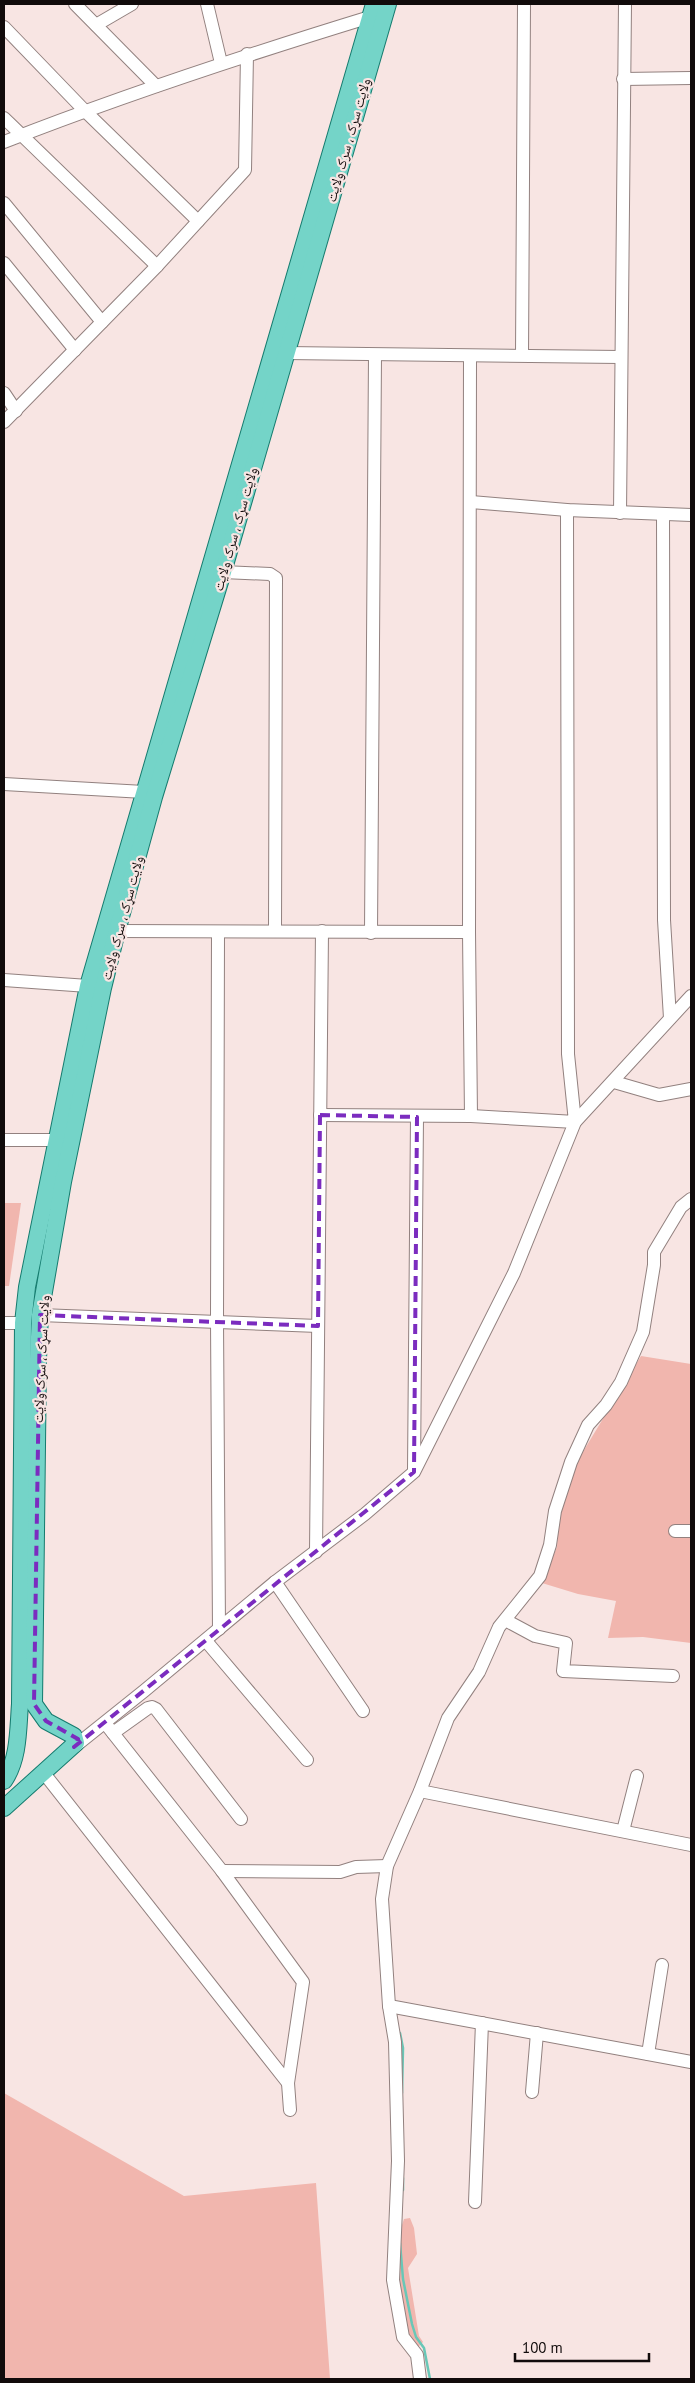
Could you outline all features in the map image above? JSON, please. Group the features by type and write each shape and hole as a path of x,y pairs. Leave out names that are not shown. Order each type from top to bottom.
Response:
{"main road":[{"name":"ولایت سړک ، سرک ولایت","path":"4,1781 10,1772 27,1704 40,1315 63,1182 103,988 154,797 223,572 286,353 379,10"},
{"name":"ولایت سړک ، سرک ولایت","path":"27,1704 23,1323 56,1140 88,986 144,792 379,10"},
{"path":"4,1808 76,1743 74,1736 46,1721 27,1704"}],"street":[{"path":"75,4 156,86"},
{"path":"96,25 132,4"},
{"path":"207,4 222,63"},
{"path":"522,355 524,4"},
{"path":"620,513 620,357 625,4"},
{"path":"4,142 84,111 379,10"},
{"path":"4,27 84,111 198,221"},
{"path":"4,422 157,266 245,170 247,54"},
{"path":"623,79 691,78"},
{"path":"4,118 157,266"},
{"path":"4,203 102,322"},
{"path":"4,263 75,350"},
{"path":"286,353 620,357"},
{"path":"371,934 375,355"},
{"path":"470,356 469,932 471,1116"},
{"path":"4,393 16,411"},
{"path":"471,502 663,516 691,515"},
{"path":"567,510 568,1054 575,1122"},
{"path":"663,516 664,920 670,1018"},
{"path":"223,572 270,574 276,578 275,931"},
{"path":"4,784 144,792"},
{"path":"117,931 322,931 371,934 469,932"},
{"path":"316,1552 322,931"},
{"path":"218,932 217,1321 219,1629"},
{"path":"4,980 88,986"},
{"path":"74,1746 206,1641 275,1582 316,1552 414,1472 514,1273 575,1122 614,1082 691,996"},
{"path":"614,1082 659,1095 691,1089"},
{"path":"320,1115 471,1116 575,1122"},
{"path":"414,1472 417,1116"},
{"path":"4,1140 56,1140"},
{"path":"420,2379 416,2355 403,2337 393,2280 398,2161 395,2042 389,2006 382,1899 387,1866 420,1791 448,1718 479,1672 499,1627 507,1620 516,1605 540,1576 550,1545 555,1510 571,1462 588,1425 606,1405 621,1382 643,1332 654,1265 654,1252 680,1207 691,1199"},
{"path":"40,1315 318,1326"},
{"path":"4,1323 23,1323"},
{"path":"675,1531 691,1531"},
{"path":"275,1582 363,1712"},
{"path":"507,1620 535,1636 566,1643 563,1670 673,1676"},
{"path":"206,1641 306,1760"},
{"path":"113,1734 148,1708 156,1709 241,1819"},
{"path":"105,1723 222,1871 303,1982 288,2083 290,2110"},
{"path":"43,1772 288,2083"},
{"path":"623,1831 637,1776"},
{"path":"420,1791 691,1845"},
{"path":"222,1871 340,1872 356,1867 387,1866"},
{"path":"648,2054 662,1965"},
{"path":"389,2006 691,2062"},
{"path":"475,2202 482,2023"},
{"path":"532,2092 537,2033"}],"highlighted area":[{"path":"320,1115 417,1117 414,1472 74,1747 78,1739 46,1721 34,1704 40,1315 318,1326"}],"shaded area":[{"path":"4,1203 21,1203 9,1286 4,1286"},
{"path":"641,1356 691,1364 691,1643 643,1637 608,1638 616,1601 578,1594 542,1583 557,1547 559,1509 578,1460"},
{"path":"4,2093 184,2196 316,2183 330,2379 4,2379"},
{"path":"410,2218 414,2228 417,2254 408,2268 419,2336 423,2342 418,2347 406,2332 396,2270 397,2240 404,2219"}],"waterway":[{"path":"400,2033 403,2048 402,2093"},
{"path":"403,2178 403,2190"},
{"path":"400,2243 403,2279 412,2324 416,2337 424,2348 430,2379"}]}
